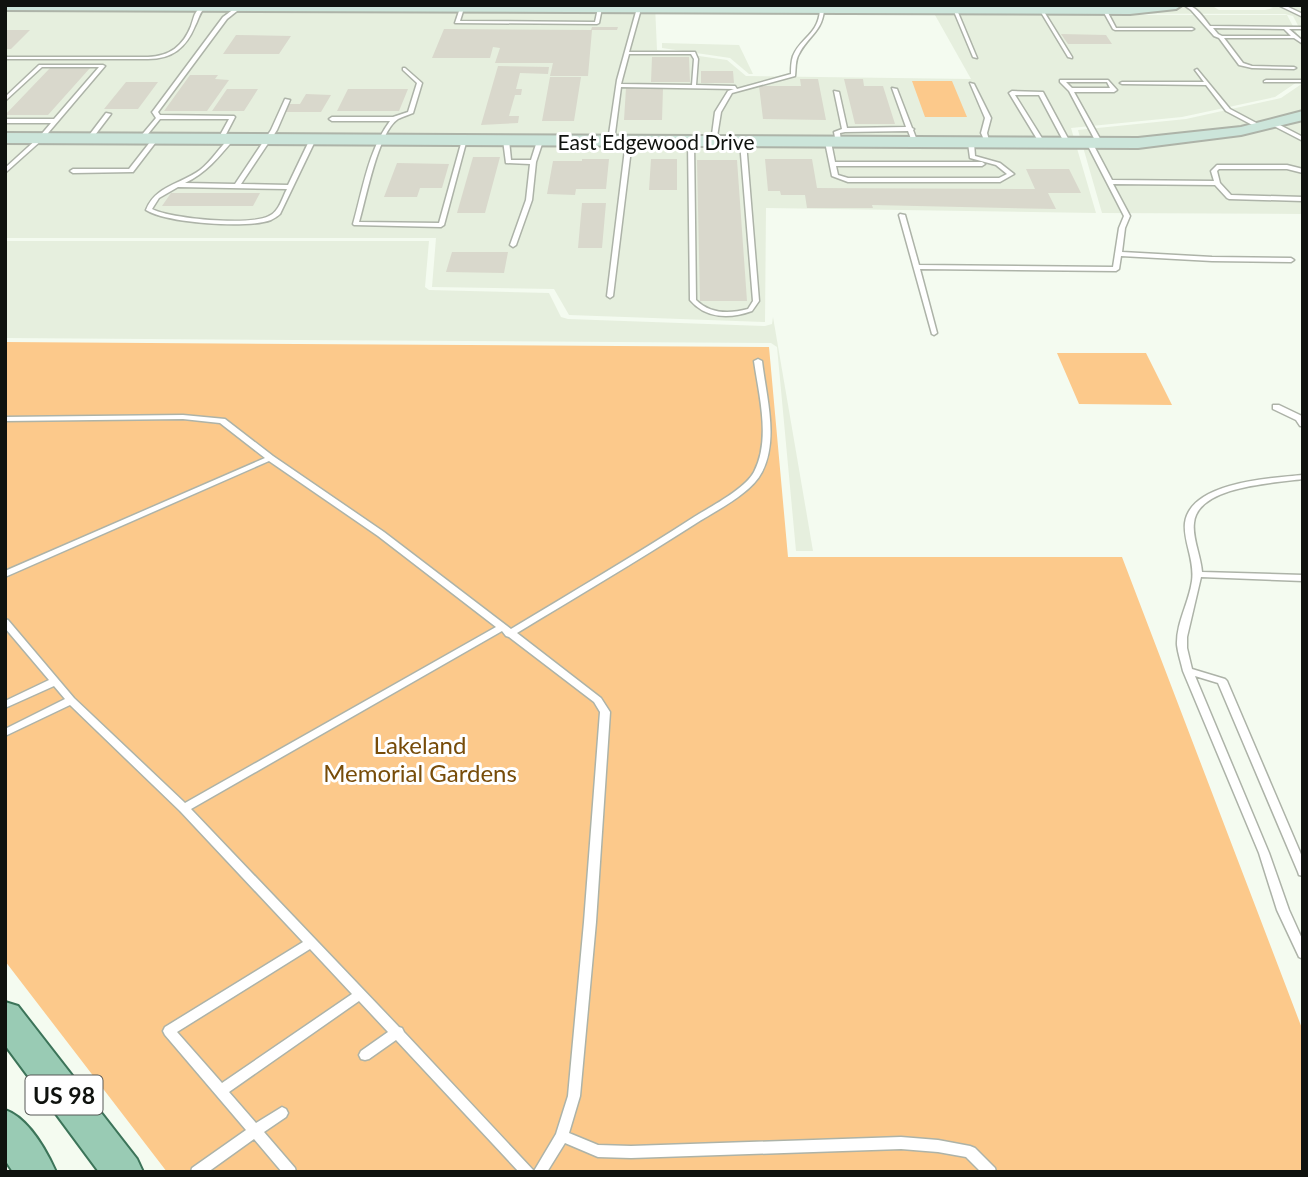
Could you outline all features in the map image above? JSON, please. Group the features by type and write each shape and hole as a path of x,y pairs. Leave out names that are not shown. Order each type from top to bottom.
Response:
{"main road":[{"name":"US 98","path":"5,1017 123,1172"},
{"name":"US 98","path":"5,1127 36,1172"}],"street":[{"path":"5,6 1104,10 1176,5"},
{"name":"East Edgewood Drive","path":"5,138 743,142 913,136 971,143 1095,144 1170,141 1267,125 1303,115"}],"lane":[{"path":"1186,5 1221,37 1241,64 1252,67 1294,68"},
{"path":"1280,5 1303,16"},
{"path":"5,58 145,58 166,55 174,51 188,34 196,22 196,15 203,7"},
{"path":"158,117 155,112 163,101 225,18 240,7"},
{"path":"611,141 618,85 639,9"},
{"path":"618,85 735,88 793,75 793,61 818,30 822,10"},
{"path":"955,10 975,57"},
{"path":"1041,10 1070,57"},
{"path":"1104,10 1115,29 1192,29"},
{"path":"1209,27 1303,28"},
{"path":"1285,27 1303,43"},
{"path":"1221,37 1294,37"},
{"path":"626,53 693,53 696,60 694,85"},
{"path":"5,100 41,66 103,66 41,138 6,171"},
{"path":"332,119 394,119 410,113 420,83 405,69"},
{"path":"1197,70 1228,110 1303,139"},
{"path":"916,267 1116,269 1121,254 1121,226 1127,216 1071,90 1062,81 1108,81 1114,90 1071,90"},
{"path":"1266,81 1303,81"},
{"path":"1122,83 1208,84"},
{"path":"972,84 988,118 984,133 988,143"},
{"path":"714,142 718,112 735,88"},
{"path":"894,89 913,136"},
{"path":"836,92 837,138 833,164 835,176 848,180 1007,178 1011,174 998,164 972,157 971,143"},
{"path":"1042,144 1012,93 1041,93 1068,144"},
{"path":"237,186 267,139 287,100"},
{"path":"90,138 108,114"},
{"path":"73,171 131,171 158,117"},
{"path":"158,117 232,117 226,139 199,174 150,204 149,210 152,214 180,219 270,219 278,213 313,139"},
{"path":"394,119 384,130 356,224 442,225 465,140"},
{"path":"5,121 55,121"},
{"path":"506,140 508,162 533,162"},
{"path":"513,245 529,200 533,162 540,141"},
{"path":"610,296 629,141"},
{"path":"691,142 693,300 709,312 726,314 750,310 756,301 743,142"},
{"path":"5,159 19,159"},
{"path":"833,164 998,164"},
{"path":"1303,171 1287,167 1217,167 1214,171 1217,183 1229,197 1303,199"},
{"path":"1110,182 1217,183"},
{"path":"177,186 290,187"},
{"path":"902,215 933,332"},
{"path":"1121,254 1292,260"},
{"path":"184,808 505,631 663,541 726,501 756,475 762,462 766,435 758,361"},
{"path":"1276,407 1299,418 1303,424"},
{"path":"5,419 209,418 222,421 270,458 381,534 598,700 605,712 574,1096 562,1136 540,1172"},
{"path":"5,574 270,458"},
{"path":"1303,477 1241,486 1210,495 1192,509 1189,523 1198,574 1195,600 1186,621 1182,643 1188,671 1303,954"},
{"path":"1198,574 1303,578"},
{"path":"5,622 71,700 184,808 528,1172"},
{"path":"1188,671 1222,681 1303,872"},
{"path":"5,705 55,681"},
{"path":"5,733 71,700"},
{"path":"290,1172 169,1031 312,942"},
{"path":"221,1091 361,994"},
{"path":"365,1055 398,1032"},
{"path":"197,1172 282,1113"},
{"path":"562,1136 598,1151 901,1143 939,1146 970,1152 990,1172"}],"shaded area":[{"path":"5,5 655,5 657,50 727,60 746,76 971,79 935,15 1287,15 1303,45 1303,78 1275,97 1182,117 1071,128 1096,213 766,208 765,322 569,315 554,289 432,287 436,238 5,238"},
{"path":"1188,5 1215,5 1219,10 1265,10 1273,8 1264,5 1303,5 1303,35 1293,16 1285,14 943,13 1166,10"},
{"path":"662,43 739,45 753,74 749,74 730,58 662,48"},
{"path":"1303,83 1303,110 1237,128 1167,138 1081,141 1078,130 1186,119 1281,98"},
{"path":"1303,119 1303,214 1102,213 1083,147 1211,140"},
{"path":"5,241 429,241 425,287 429,290 549,293 561,317 568,319 765,326 772,324 773,317 813,551 796,551 777,347 771,343 5,338"}],"green space":[{"path":"912,81 952,81 967,117 925,117"},
{"name":"Lakeland Memorial Gardens","path":"5,342 769,347 788,557 1122,557 1303,1031 1303,1172 167,1172 5,961"},
{"path":"1057,353 1146,353 1172,405 1079,404"}],"building":[{"path":"592,27 618,27 617,30 592,30 588,76 550,76 553,63 495,63 500,48 493,47 490,58 432,58 444,29 591,30"},
{"path":"5,30 30,30 11,49 5,49"},
{"path":"1061,34 1106,35 1112,44 1068,44"},
{"path":"236,35 291,36 279,54 223,54"},
{"path":"652,57 689,57 690,82 651,82"},
{"path":"498,66 549,67 548,74 520,73 516,89 522,89 521,95 515,95 509,116 519,116 518,123 481,125"},
{"path":"50,68 90,68 48,115 5,115"},
{"path":"701,71 733,71 734,83 701,83"},
{"path":"190,75 218,75 215,79 229,80 207,111 164,111"},
{"path":"550,77 581,77 574,121 542,121"},
{"path":"800,79 818,79 826,120 763,119 759,86 801,86"},
{"path":"844,79 863,79 864,86 883,86 895,124 855,124"},
{"path":"126,82 158,82 138,109 104,109"},
{"path":"626,88 663,88 662,120 624,120"},
{"path":"227,89 258,89 244,111 212,111"},
{"path":"348,89 408,89 399,111 337,111"},
{"path":"306,94 331,95 321,112 284,112 289,104 300,104"},
{"path":"473,157 500,157 485,213 457,213"},
{"path":"609,159 606,189 576,189 575,195 547,194 553,161"},
{"path":"651,159 677,159 677,190 649,190"},
{"path":"765,159 812,159 817,188 1035,189 1026,169 1069,169 1081,193 1048,193 1056,209 872,205 873,208 807,208 805,195 781,195 780,191 768,191"},
{"path":"697,160 737,160 747,301 700,301"},
{"path":"397,163 449,164 442,188 420,188 417,197 384,197"},
{"path":"171,193 260,193 253,206 162,206"},
{"path":"582,203 606,203 602,248 578,248"},
{"path":"452,252 508,252 504,273 446,272"}]}
